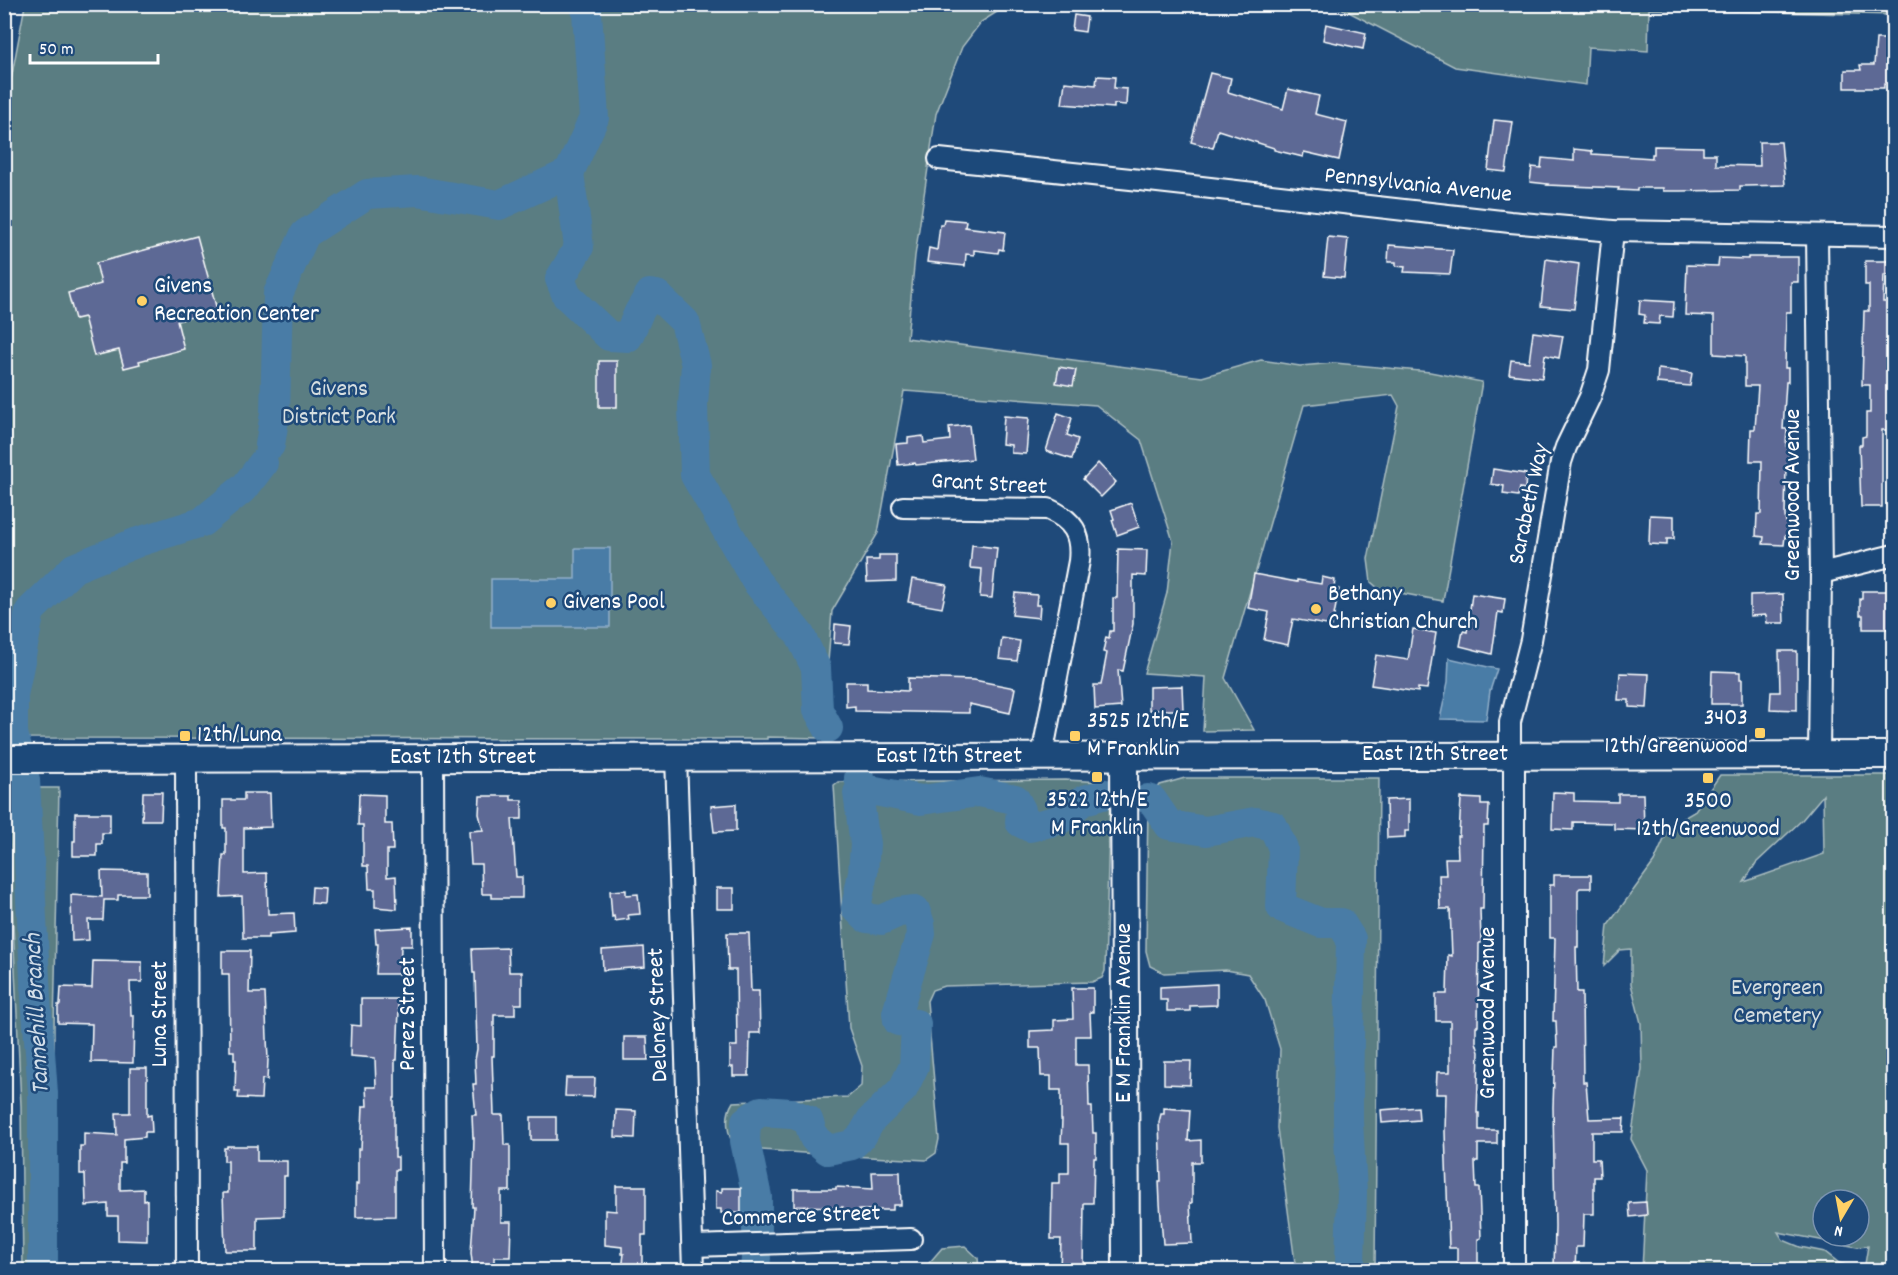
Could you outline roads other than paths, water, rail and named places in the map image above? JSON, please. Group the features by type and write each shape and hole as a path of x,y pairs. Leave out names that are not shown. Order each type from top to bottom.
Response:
{"street":[{"name":"Pennsylvania Avenue","path":"939,159 1510,222 1613,231 1893,236"},
{"name":"Sarabeth Way","path":"1512,755 1510,722 1531,639 1561,462 1590,397 1599,370 1613,231"},
{"name":"Greenwood Avenue","path":"1817,235 1821,573 1819,755"},
{"name":"Grant Street","path":"903,507 1048,509 1058,513 1070,523 1079,540 1079,561 1042,756"},
{"path":"1821,573 1893,555"},
{"name":"East 12th Street","path":"4,759 1893,754"},
{"name":"Greenwood Avenue","path":"1512,755 1514,1270"},
{"name":"E M Franklin Avenue","path":"1124,756 1126,1270"},
{"name":"Deloney Street","path":"676,757 693,1270"},
{"name":"Luna Street","path":"186,758 187,1270"},
{"name":"Perez Street","path":"433,758 435,1270"},
{"name":"Commerce Street","path":"693,1246 911,1239"}],"water":[{"name":"Givens Pool","path":"575,548 610,548 610,627 491,627 491,579 575,579"},
{"path":"1449,658 1497,669 1490,691 1486,720 1440,719 1448,682"}],"waterway":[{"name":"Tannehill Branch","path":"270,445 275,413 278,294 305,234 367,194 418,191 499,205 569,173 594,118 587,12 584,4"},
{"path":"569,173 579,247 560,279 567,296 609,336 628,337 650,294 657,295 685,322 696,365 693,405 695,475 756,581 800,635 816,668 818,710 828,728"},
{"name":"Tannehill Branch","path":"43,1270 43,1093 25,780 13,733 13,695 30,611 74,568 138,542 202,522 245,487 263,463"},
{"path":"859,778 865,789 921,800 979,792 1015,799 1021,810 1020,822 1030,827 1059,820 1084,800 1106,794"},
{"path":"757,1230 757,1197 745,1141 746,1121 761,1111 791,1113 808,1120 814,1138 828,1150 852,1145 862,1136 871,1120 903,1089 914,1066 916,1024 898,1021 897,1013 921,934 920,924 915,910 899,912 881,920 866,918 856,908 863,873 865,844 858,793 865,789"},
{"path":"1148,799 1152,800 1169,825 1206,831 1255,822 1273,826 1283,848 1281,907 1321,923 1341,923 1351,939 1348,1121 1352,1192 1350,1263 1352,1270"},
{"path":"755,1270 756,1258"}],"place":[{"name":"Givens Recreation Center","path":"142,301"},
{"name":"Givens Pool","path":"551,603"},
{"name":"Bethany Christian Church","path":"1316,609"},
{"name":"3403 12th/Greenwood","path":"1760,733"},
{"name":"12th/Luna","path":"185,736"},
{"name":"3525 12th/E M Franklin","path":"1075,736"},
{"name":"3522 12th/E M Franklin","path":"1097,777"},
{"name":"3500 12th/Greenwood","path":"1708,778"}],"park label":[{"name":"Givens District Park","path":"339,404"},
{"name":"Evergreen Cemetery","path":"1777,1003"}]}
